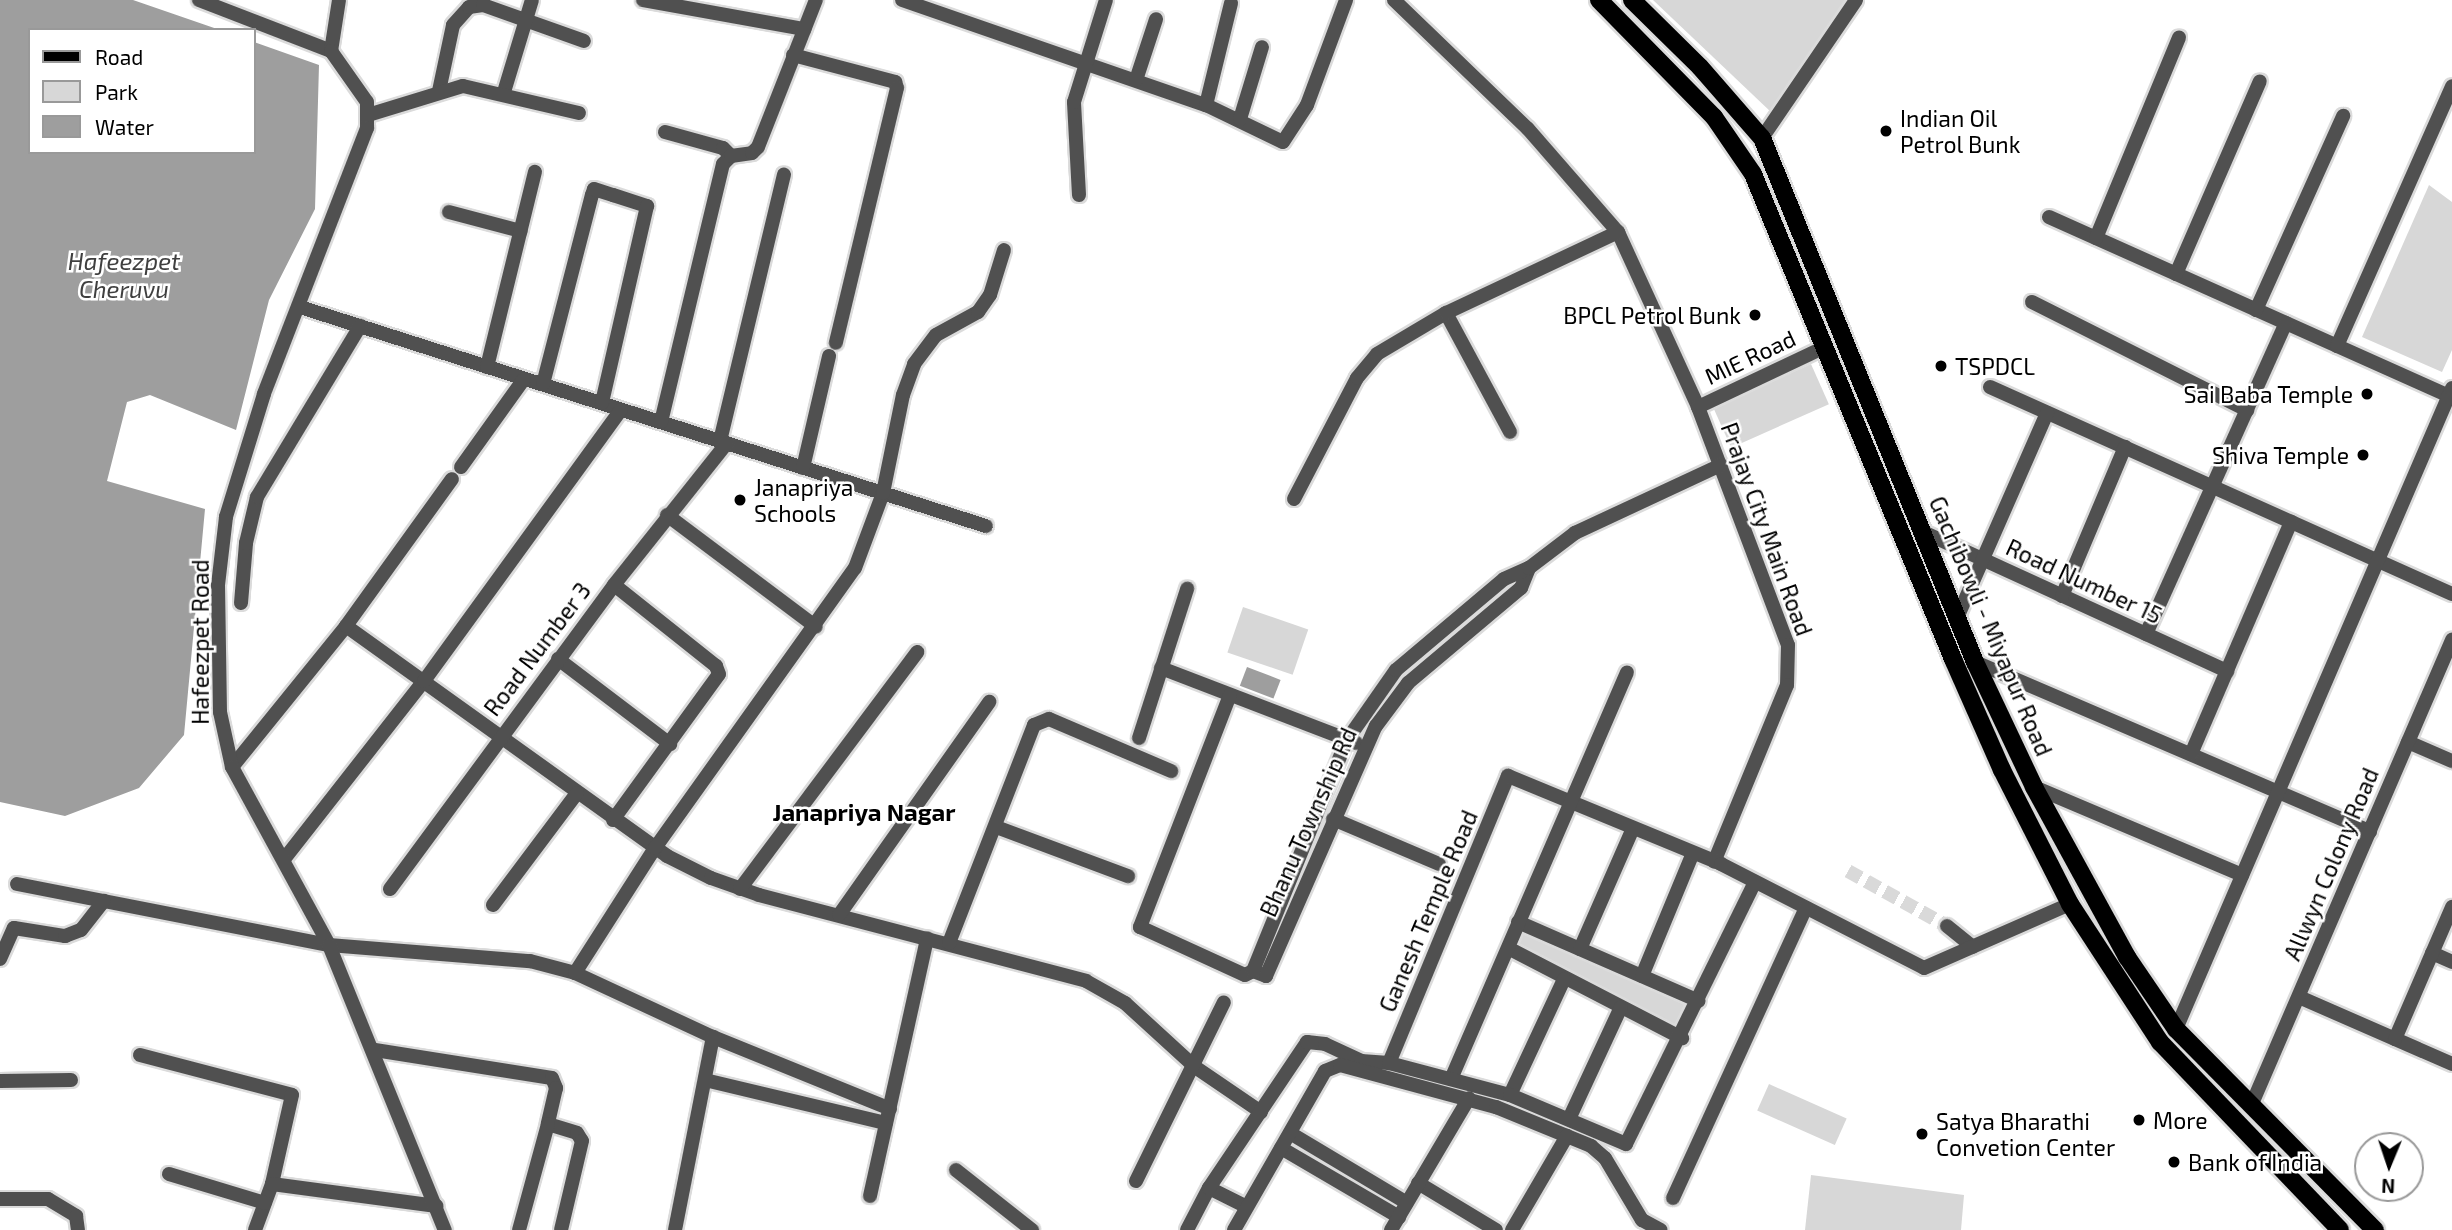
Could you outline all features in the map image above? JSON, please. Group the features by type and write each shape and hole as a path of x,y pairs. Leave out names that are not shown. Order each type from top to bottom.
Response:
{"main road":[{"path":"1599,0 1735,141 1753,174 1823,348 2002,770 2070,904 2160,1042 2340,1230"},
{"name":"Gachibowli - Miyapur Road","path":"1632,0 1700,67 1762,138 1975,662 2034,787 2088,892 2176,1029 2375,1230"}],"street":[{"path":"199,0 331,51 367,102 368,115 439,90 463,86 504,92 579,113"},
{"path":"331,51 339,0"},
{"path":"504,92 532,0"},
{"path":"643,0 710,7 804,29"},
{"path":"661,422 723,164 731,156 756,150 816,0"},
{"path":"902,0 1206,105 1240,118 1283,142 1307,105 1346,0"},
{"path":"1079,195 1074,102 1107,0"},
{"name":"Prajay City Main Road","path":"1394,0 1528,129 1618,232 1698,407 1788,645 1790,665 1787,685 1714,862"},
{"path":"1762,138 1856,0"},
{"path":"1206,105 1231,3"},
{"path":"439,90 453,25 469,7 483,5 584,41"},
{"path":"1136,80 1156,19"},
{"path":"2096,238 2179,38"},
{"path":"1240,118 1262,47"},
{"path":"793,55 895,82 897,88 803,468"},
{"path":"2176,274 2260,81"},
{"path":"2337,346 2452,86"},
{"name":"Hafeezpet Road","path":"368,115 367,128 300,307 264,394 226,517 218,585 223,740 232,767 285,858 329,945 376,1050 446,1230"},
{"path":"2256,310 2343,116"},
{"path":"665,132 723,148 731,156"},
{"path":"487,367 535,172"},
{"path":"724,442 784,175"},
{"path":"543,384 594,189 624,198 647,206 602,404"},
{"path":"449,212 521,231"},
{"path":"2049,217 2337,346 2450,392 2176,1029"},
{"path":"1294,499 1357,378 1377,354 1446,313 1618,232"},
{"path":"575,974 654,848 816,627 855,568 883,493 903,395 923,347 978,312 990,295 1004,250"},
{"path":"2032,302 2247,410"},
{"path":"300,307 986,526"},
{"path":"1446,313 1510,432"},
{"path":"2146,634 2286,323"},
{"path":"241,603 248,533 257,496 360,326"},
{"name":"MIE Road","path":"1698,407 1823,348"},
{"path":"232,767 346,626 524,379"},
{"path":"1990,387 2452,594"},
{"path":"285,858 424,681 621,410"},
{"path":"1957,618 2048,413"},
{"name":"Road Number 3","path":"390,889 500,735 724,442"},
{"path":"2062,596 2124,447"},
{"name":"Bhanu Township Rd","path":"1529,568 1521,588 1408,683 1364,747 1266,976 1253,971 1347,740 1396,670 1504,579 1529,568 1575,533 1721,465"},
{"path":"667,515 816,627"},
{"path":"2192,754 2291,522"},
{"name":"Road Number 15","path":"1922,531 2227,671"},
{"path":"613,820 719,674 716,666 614,585"},
{"path":"1139,737 1187,589"},
{"path":"346,626 654,848 711,878 740,889 1086,981 1125,1003 1193,1065 1261,1112"},
{"name":"Allwyn Colony Road","path":"2251,1106 2452,640"},
{"path":"740,889 917,652"},
{"path":"558,659 670,744"},
{"path":"1975,662 2370,831"},
{"name":"Bhanu Township Rd","path":"1161,668 1347,740"},
{"path":"1451,1079 1510,949 1518,922 1627,673"},
{"path":"1230,695 1140,927 1245,975 1253,971"},
{"path":"839,915 989,702"},
{"path":"949,943 1034,725 1049,719 1171,771"},
{"path":"1347,740 1364,747"},
{"path":"2408,742 2452,761"},
{"name":"Ganesh Temple Road","path":"1389,1063 1508,776 1572,803"},
{"path":"2034,787 2242,875"},
{"path":"493,905 577,793"},
{"path":"1572,803 1693,852 1924,968 2070,904"},
{"path":"1333,819 1439,864"},
{"path":"996,827 1128,876"},
{"path":"1580,949 1633,828"},
{"path":"1642,975 1693,852"},
{"path":"1187,1230 1209,1188 1307,1042 1325,1044 1361,1061 1389,1063 1510,1095 1626,1144 1682,1038 1755,882"},
{"path":"17,884 329,945 497,955 575,974 888,1116"},
{"path":"0,959 14,928 65,936 81,930 104,901"},
{"path":"2396,1039 2452,907"},
{"path":"1673,1198 1806,908"},
{"path":"1518,922 1699,1001"},
{"path":"1947,926 1973,947"},
{"path":"870,1196 927,938"},
{"path":"1510,949 1682,1038"},
{"path":"2432,953 2452,962"},
{"path":"1510,1095 1564,979"},
{"path":"2299,996 2452,1064"},
{"path":"1136,1181 1224,1002"},
{"path":"1569,1119 1622,1007"},
{"path":"676,1230 713,1037"},
{"path":"376,1050 552,1078 556,1088 519,1230"},
{"path":"140,1055 292,1095 272,1184 255,1230"},
{"path":"1234,1230 1332,1066 1468,1098 1567,1136 1605,1158 1639,1225 1661,1230"},
{"path":"0,1081 71,1080"},
{"path":"705,1080 888,1116"},
{"path":"1391,1230 1468,1098"},
{"path":"548,1124 582,1136 561,1230"},
{"path":"1290,1133 1407,1203"},
{"path":"1512,1230 1567,1136"},
{"path":"1281,1148 1399,1217"},
{"path":"956,1170 1032,1230"},
{"path":"169,1174 265,1202"},
{"path":"1418,1183 1496,1230"},
{"path":"272,1184 437,1206"},
{"path":"1209,1188 1247,1207"},
{"path":"0,1199 48,1199 76,1216 78,1230"}],"green space":[{"path":"1653,0 1845,0 1772,113"},
{"path":"2429,185 2452,202 2452,350 2442,372 2362,337"},
{"path":"1811,364 1829,404 1731,448 1713,408"},
{"path":"1243,607 1308,629 1293,675 1227,652"},
{"path":"1518,922 1699,1001 1682,1038 1510,949"},
{"path":"1769,1084 1847,1119 1835,1145 1757,1110"},
{"path":"1811,1175 1964,1195 1961,1230 1805,1230"}],"water":[{"name":"Hafeezpet Cheruvu","path":"0,0 133,0 214,28 28,28 28,154 256,154 256,43 319,65 315,209 269,300 236,430 150,395 127,402 107,481 205,509 184,735 139,788 65,816 0,802"},
{"path":"1247,667 1281,680 1273,699 1240,686"}],"tunnel":[{"path":"1848,871 1947,926"}],"place":[{"name":"Indian Oil Petrol Bunk","path":"1886,131"},
{"name":"BPCL Petrol Bunk","path":"1755,315"},
{"name":"TSPDCL","path":"1941,366"},
{"name":"Sai Baba Temple","path":"2367,394"},
{"name":"Shiva Temple","path":"2363,455"},
{"name":"Janapriya Schools","path":"740,500"},
{"name":"More","path":"2139,1120"},
{"name":"Satya Bharathi Convetion Center","path":"1922,1134"},
{"name":"Bank of India","path":"2174,1162"}],"district":[{"name":"Janapriya Nagar","path":"864,812"}]}
